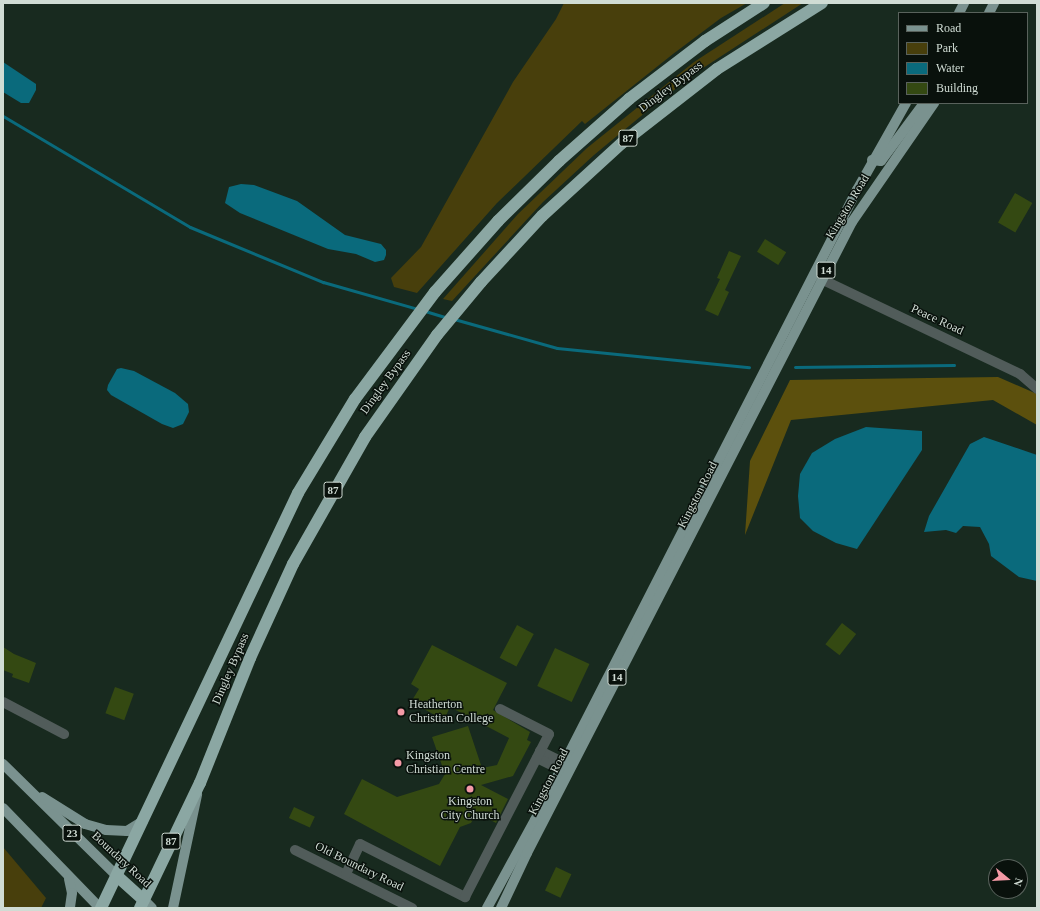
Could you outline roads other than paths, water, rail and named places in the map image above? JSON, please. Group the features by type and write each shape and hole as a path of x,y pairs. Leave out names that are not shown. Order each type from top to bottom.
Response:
{"highway":[{"name":"Dingley Bypass","path":"100,908 147,816 298,493 355,399 435,292 498,221 548,172 629,99 705,41 764,3"},
{"name":"Dingley Bypass","path":"145,905 200,783 250,658 296,557 365,437 437,335 542,216 622,143 717,69 822,3"},
{"name":"Boundary Road","path":"117,876 145,905"}],"main road":[{"path":"990,12 994,3"},
{"name":"Kingston Road","path":"501,908 566,768 817,277 872,160 905,104"},
{"path":"872,160 881,161 923,104"},
{"name":"Kingston Road","path":"817,277 868,196 933,104"},
{"name":"Boundary Road","path":"3,764 117,876"},
{"name":"Kingston Road","path":"487,908 566,768"},
{"path":"173,908 200,783"},
{"path":"29,789 85,824 106,830 131,830 147,816"},
{"path":"3,808 69,878 100,908"},
{"path":"69,878 72,893 70,908"}],"street":[{"name":"Peace Road","path":"817,277 1020,374 1037,390"},
{"path":"3,702 64,734"},
{"path":"346,874 360,844 465,897 549,734 500,709"},
{"path":"539,755 566,768"},
{"name":"Old Boundary Road","path":"295,850 412,908"}],"water":[{"path":"3,62 36,84 36,90 29,103 21,103 3,92"},
{"path":"241,184 254,185 297,201 345,235 381,244 386,250 384,260 375,262 356,254 328,249 240,213 225,203 229,187"},
{"path":"121,368 134,371 175,393 188,404 189,412 183,424 173,428 162,424 111,395 107,390 108,385 117,369"},
{"path":"866,427 922,431 922,450 857,549 836,543 813,531 800,518 798,496 800,474 812,453 835,439"},
{"path":"984,437 1037,455 1037,581 1019,577 991,556 989,544 980,527 963,526 956,533 946,530 924,532 929,516 970,444"}],"waterway":[{"path":"3,116 190,227 323,282 418,309"},
{"path":"425,311 448,318"},
{"path":"454,319 557,348 749,367"},
{"path":"795,367 954,365"}],"place":[{"name":"Heatherton Christian College","path":"401,712"},
{"name":"Kingston Christian Centre","path":"398,763"},
{"name":"Kingston City Church","path":"470,789"}]}
